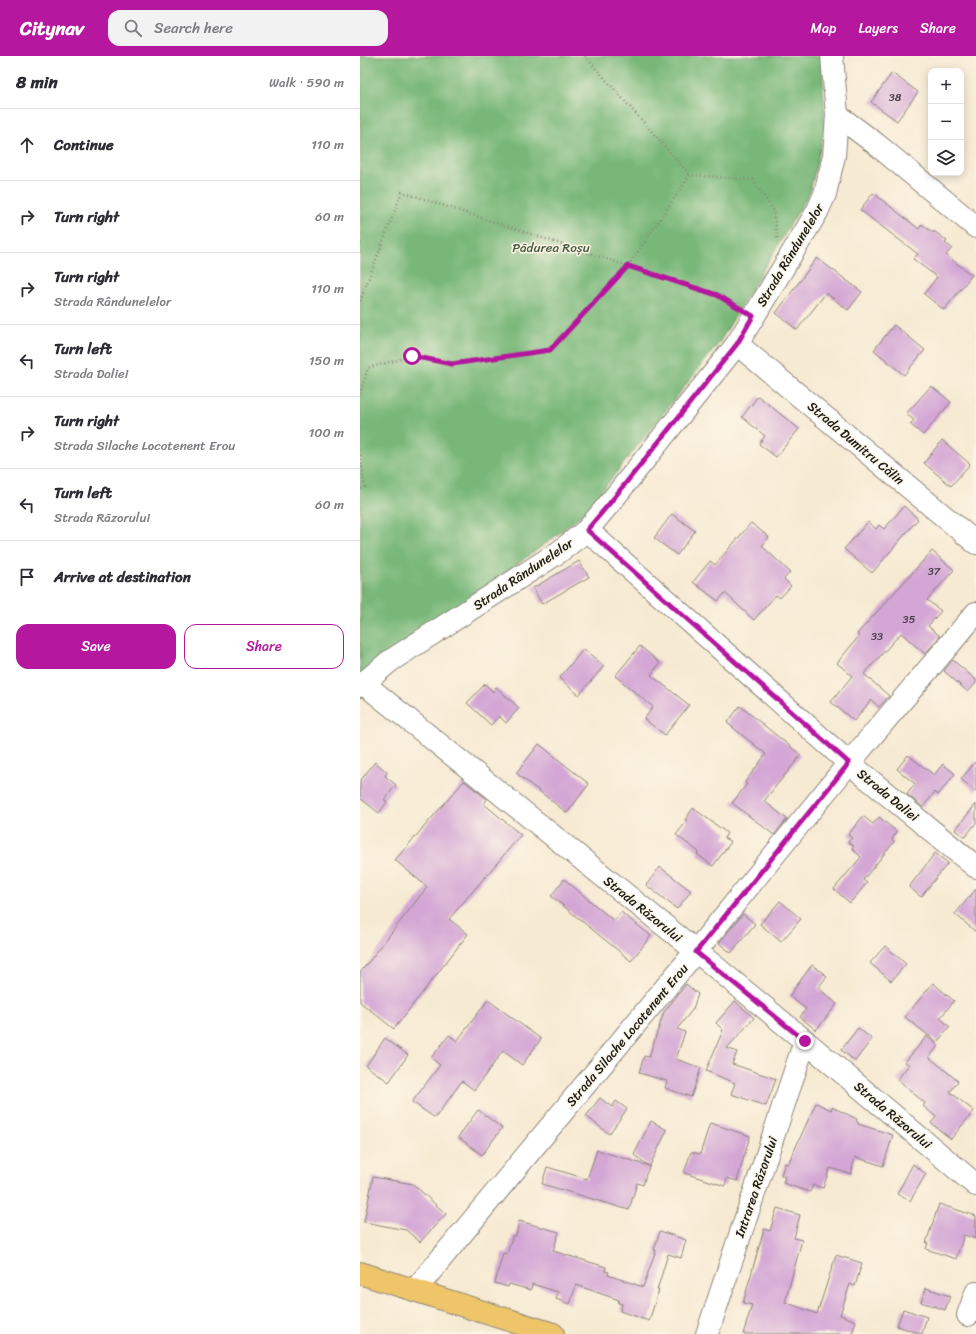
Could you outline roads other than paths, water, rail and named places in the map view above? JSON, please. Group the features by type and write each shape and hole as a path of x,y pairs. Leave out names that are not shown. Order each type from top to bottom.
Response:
{"main road":[{"path":"360,1273 553,1334"}],"street":[{"name":"Strada Rândunelelor","path":"361,684 390,661 559,552 587,530 737,344 816,212 825,194 834,156 837,115 832,56"},
{"path":"837,115 876,144 976,227"},
{"name":"Strada Dumitru Călin","path":"737,344 976,543"},
{"name":"Strada Daliei","path":"587,530 849,763 976,867"},
{"name":"Strada Silache Locotenent Erou","path":"415,1290 696,952 849,763 976,613"},
{"name":"Strada Răzorului","path":"361,684 696,952 805,1041 976,1185"},
{"name":"Intrarea Răzorului","path":"707,1334 805,1041"},
{"path":"968,1315 976,1293"}],"park label":[{"name":"Pădurea Roșu","path":"551,247"}]}
